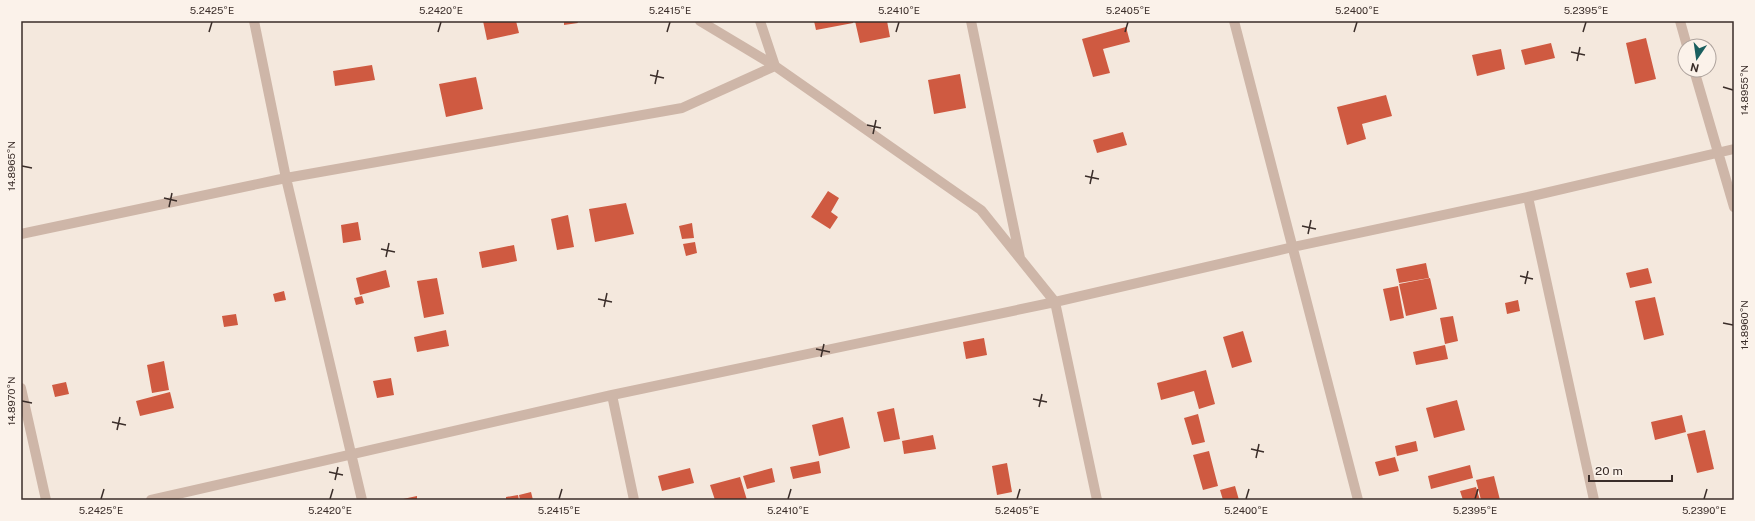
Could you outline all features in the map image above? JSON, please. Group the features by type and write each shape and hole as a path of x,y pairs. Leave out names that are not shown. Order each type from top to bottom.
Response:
{"street":[{"path":"254,21 286,178 362,500"},
{"path":"700,21 775,66 981,210 1055,302 1097,500"},
{"path":"760,21 775,66"},
{"path":"971,21 1020,260"},
{"path":"1234,21 1358,500"},
{"path":"1680,21 1685,38"},
{"path":"21,234 286,178 682,108 775,66"},
{"path":"1696,78 1734,207"},
{"path":"151,500 612,395 1055,302 1293,247 1528,197 1734,149"},
{"path":"1528,197 1594,500"},
{"path":"21,388 46,500"},
{"path":"612,395 634,500"}],"building":[{"path":"483,21 516,21 519,33 487,40"},
{"path":"564,21 577,21 578,23 564,25"},
{"path":"814,21 853,21 853,23 816,30"},
{"path":"855,21 887,21 890,37 860,43"},
{"path":"1126,27 1130,42 1103,49 1110,73 1093,77 1082,39"},
{"path":"1646,38 1656,79 1635,84 1626,43"},
{"path":"1551,43 1555,58 1525,65 1521,50"},
{"path":"1501,49 1505,69 1477,76 1472,55"},
{"path":"372,65 375,80 335,86 333,71"},
{"path":"960,74 966,108 934,114 928,80"},
{"path":"476,77 483,109 446,117 439,84"},
{"path":"1386,95 1392,116 1362,124 1366,139 1347,145 1337,107"},
{"path":"1123,132 1127,145 1097,153 1093,140"},
{"path":"828,191 839,198 831,212 838,217 830,229 811,217"},
{"path":"626,203 634,234 595,242 589,209"},
{"path":"568,215 574,247 557,250 551,219"},
{"path":"358,222 361,240 343,243 341,225"},
{"path":"692,223 694,238 682,239 679,226"},
{"path":"695,242 697,253 686,256 683,244"},
{"path":"514,245 517,261 482,268 479,252"},
{"path":"1426,263 1429,278 1399,283 1396,269"},
{"path":"1648,268 1652,283 1630,288 1626,273"},
{"path":"386,270 390,287 360,295 356,278"},
{"path":"437,278 444,314 424,318 417,281"},
{"path":"1430,278 1437,309 1406,316 1399,284"},
{"path":"1398,286 1404,318 1390,321 1383,289"},
{"path":"284,291 286,300 275,302 273,294"},
{"path":"362,296 364,303 356,305 354,298"},
{"path":"1655,297 1664,335 1644,340 1635,301"},
{"path":"1518,300 1520,311 1507,314 1505,303"},
{"path":"236,314 238,325 224,327 222,316"},
{"path":"1453,316 1458,341 1445,344 1440,318"},
{"path":"446,330 449,346 417,352 414,337"},
{"path":"1243,331 1252,362 1232,368 1223,337"},
{"path":"984,338 987,355 966,359 963,342"},
{"path":"1445,345 1448,359 1416,365 1413,352"},
{"path":"164,361 169,390 152,393 147,365"},
{"path":"1206,370 1215,404 1199,409 1194,391 1161,400 1157,383"},
{"path":"391,378 394,395 377,398 373,381"},
{"path":"66,382 69,394 55,397 52,385"},
{"path":"170,392 174,408 140,416 136,401"},
{"path":"1457,400 1465,430 1434,438 1426,408"},
{"path":"894,408 900,439 884,442 877,412"},
{"path":"1198,414 1205,442 1192,445 1184,418"},
{"path":"1682,415 1686,432 1655,440 1651,422"},
{"path":"843,417 850,448 819,456 812,425"},
{"path":"1705,430 1714,469 1697,473 1687,434"},
{"path":"933,435 936,449 904,454 902,441"},
{"path":"1416,441 1418,451 1397,456 1395,446"},
{"path":"1209,451 1218,486 1203,490 1193,455"},
{"path":"1395,457 1399,471 1379,476 1375,462"},
{"path":"819,461 821,473 793,479 790,467"},
{"path":"1007,463 1012,492 997,495 992,466"},
{"path":"1470,465 1473,478 1431,489 1428,476"},
{"path":"690,468 694,483 662,491 658,476"},
{"path":"772,468 775,482 747,489 743,476"},
{"path":"1494,476 1500,500 1481,500 1476,480"},
{"path":"740,477 747,500 715,500 710,485"},
{"path":"1235,486 1239,500 1223,500 1220,490"},
{"path":"1476,487 1480,500 1463,500 1460,491"},
{"path":"531,492 533,500 520,500 519,495"},
{"path":"518,495 519,500 506,500 506,497"},
{"path":"417,496 417,500 403,500 403,499"}]}
